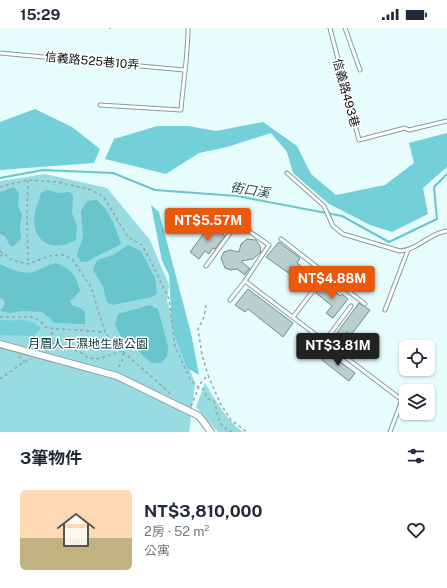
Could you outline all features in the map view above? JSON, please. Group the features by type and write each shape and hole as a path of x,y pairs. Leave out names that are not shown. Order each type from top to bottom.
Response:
{"street":[{"path":"0,344 114,376 189,410 199,416 211,432"}],"lane":[{"path":"100,105 181,110 184,70 188,54 188,28"},
{"name":"信義路493巷","path":"330,28 359,140 404,128 409,130 447,121"},
{"path":"345,28 360,70"},
{"name":"信義路525巷10弄","path":"0,53 184,70"},
{"path":"287,173 325,208 332,226 343,234 392,249 408,250 436,233 447,231"},
{"path":"206,266 231,232 243,227 269,245 245,281 230,300"},
{"path":"281,239 365,304"},
{"path":"385,310 408,250"},
{"path":"293,317 326,274"},
{"path":"245,281 402,400 390,432"},
{"path":"325,341 351,306"}],"path":[{"path":"28,180 28,264"},
{"path":"0,186 28,180 58,182 91,190 103,196 128,237 142,245 169,299 175,346 190,379 198,387 203,389 208,399 214,401 220,423 224,428 232,432"},
{"path":"0,251 12,260 28,264 49,256 63,255 72,259 91,287 105,332 110,339 178,400"},
{"path":"0,256 4,254"},
{"path":"206,304 204,317 198,329 202,355 208,375 220,403 231,420 247,432"},
{"path":"0,317 31,317 39,320 47,328 52,329 105,332"},
{"path":"42,356 52,343 52,329"},
{"path":"52,343 79,351 88,358 97,359 123,351"},
{"path":"114,376 123,359 123,351"},
{"path":"0,379 24,362"},
{"path":"189,410 198,387 208,375"}],"green space":[{"name":"月眉人工濕地生態公園","path":"45,174 107,188 150,240 169,285 167,301 195,384 189,432 0,432 0,181"},
{"path":"205,383 226,416 243,432 218,432 196,407"}],"shaded area":[{"path":"35,109 72,127 100,149 94,163 0,170 0,122"},
{"path":"263,122 297,146 311,174 336,195 385,185 414,163 409,143 447,133 447,167 423,188 428,214 392,232 370,225 329,204 293,173 287,152 271,133 227,147 199,153 166,174 105,159 114,139 157,126 188,126 216,131"},
{"path":"14,187 19,193 18,205 22,216 20,224 21,238 13,247 9,244 5,236 0,234 0,192"},
{"path":"47,190 59,193 70,192 73,196 72,213 77,226 76,240 61,245 54,245 42,241 38,236 35,229 35,214 41,193"},
{"path":"97,200 106,209 115,226 121,244 87,262 81,262 77,255 83,236 81,211 87,201"},
{"path":"151,205 159,212 191,333 199,375 187,368 172,328 169,275 162,261"},
{"path":"128,245 141,251 155,278 157,294 152,297 112,305 107,302 103,287 93,270 97,260 113,255"},
{"path":"56,263 70,270 77,281 80,291 70,301 72,305 85,312 85,324 55,323 42,312 21,311 11,313 0,311 5,304 3,299 0,298 0,264 27,273"},
{"path":"150,305 158,309 168,346 167,357 160,363 152,363 145,358 131,342 121,336 115,325 118,314"},
{"path":"0,320 22,320 36,324 41,328 34,336 0,335"}],"building":[{"path":"210,225 225,236 215,249 213,248 209,254 205,251 199,259 190,252"},
{"path":"247,239 256,240 260,246 261,252 253,259 241,261 250,269 245,275 237,269 231,270 225,268 221,258 224,252 230,250 239,252 241,244"},
{"path":"279,242 300,258 297,263 318,279 311,289 266,257"},
{"path":"323,283 340,296 342,294 348,299 333,318 326,313 332,306 316,293"},
{"path":"248,289 293,323 283,337 248,309 245,312 235,305"},
{"path":"359,303 370,310 351,335 347,332 338,343 333,338"},
{"path":"327,352 355,373 349,381 322,360"}],"waterway":[{"name":"街口溪","path":"0,178 43,170 113,173 155,190 237,196 342,216 389,242 437,219 434,187 447,174"}]}
